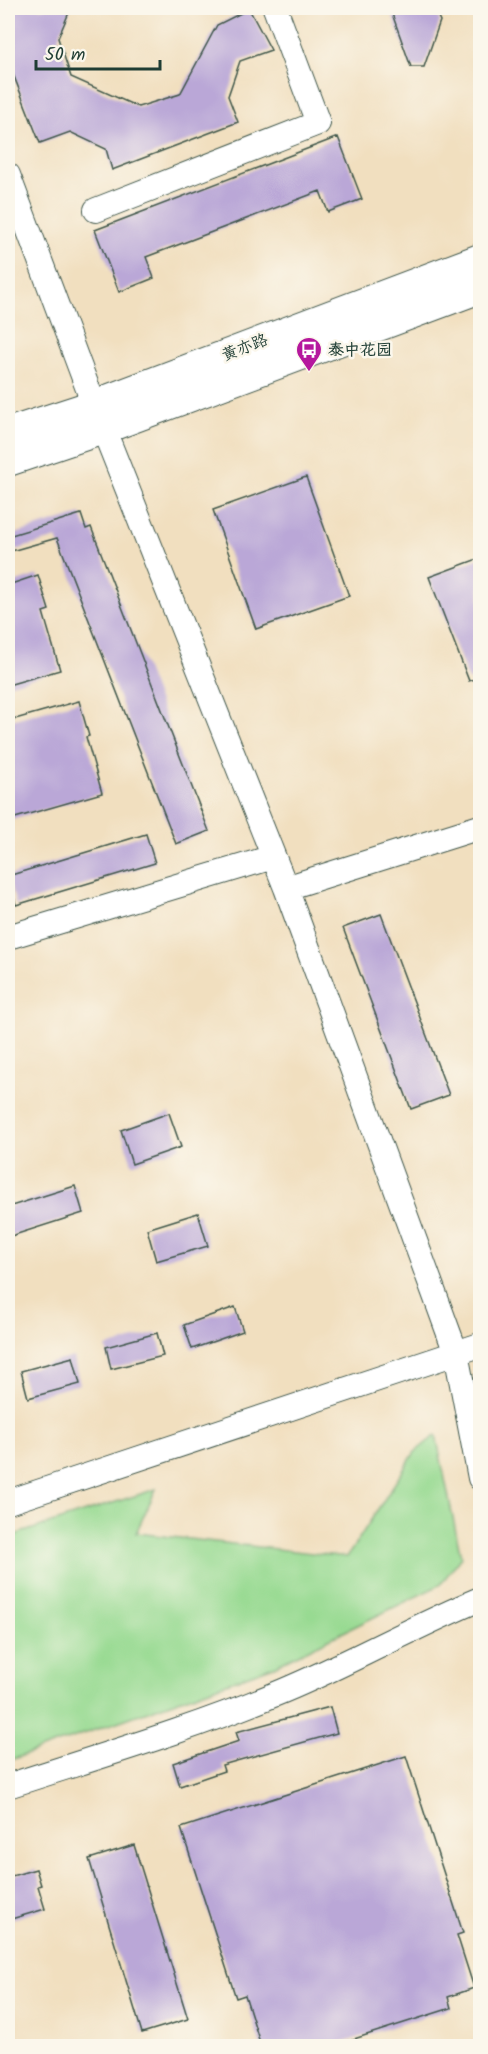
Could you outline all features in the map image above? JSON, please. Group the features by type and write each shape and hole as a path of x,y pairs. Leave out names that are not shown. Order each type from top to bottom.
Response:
{"main road":[{"name":"黄亦路","path":"8,461 98,417 480,259"},
{"name":"黄亦路","path":"8,433 98,417 480,288"}],"street":[{"path":"96,210 318,123 275,8"},
{"path":"8,175 98,417 286,888 456,1353 480,1478"},
{"path":"286,888 480,827"},
{"path":"8,937 273,857"},
{"path":"8,1502 480,1345"},
{"path":"8,1786 183,1730 284,1691 480,1599"}],"green space":[{"path":"436,1435 461,1557 440,1585 274,1666 8,1761 8,1537 156,1489 136,1533 347,1557 415,1452"}],"building":[{"path":"8,8 71,8 58,38 71,77 138,107 180,94 217,25 249,9 271,50 240,61 228,96 238,122 112,170 106,149 70,132 40,143 8,61"},
{"path":"390,8 434,8 440,21 424,67 411,67"},
{"path":"338,137 362,199 328,212 320,191 146,257 154,278 119,292 95,230"},
{"path":"306,477 349,596 256,629 213,510"},
{"path":"81,514 86,529 91,527 209,831 176,844 57,538 8,552 8,536"},
{"path":"480,558 480,677 469,681 429,577"},
{"path":"38,575 49,610 43,612 60,670 8,685 8,585"},
{"path":"79,701 89,736 86,737 102,793 8,820 8,721"},
{"path":"146,834 155,863 16,905 8,876"},
{"path":"381,914 449,1095 411,1109 343,928"},
{"path":"169,1113 181,1147 132,1164 121,1130"},
{"path":"75,1186 83,1213 8,1237 8,1207"},
{"path":"198,1213 208,1246 156,1261 147,1229"},
{"path":"235,1307 243,1331 192,1349 184,1325"},
{"path":"157,1333 163,1356 111,1369 106,1347"},
{"path":"73,1357 80,1384 28,1398 21,1371"},
{"path":"330,1707 337,1733 222,1765 224,1771 180,1786 173,1763 239,1741 236,1732"},
{"path":"406,1756 463,1933 457,1935 474,1988 448,1997 451,2008 332,2046 294,2046 293,2042 281,2046 261,2046 245,1995 236,1998 181,1828"},
{"path":"134,1845 188,2019 142,2033 89,1859"},
{"path":"36,1869 45,1909 8,1920 8,1877"}],"place":[{"name":"泰中花园","path":"309,373"}]}
